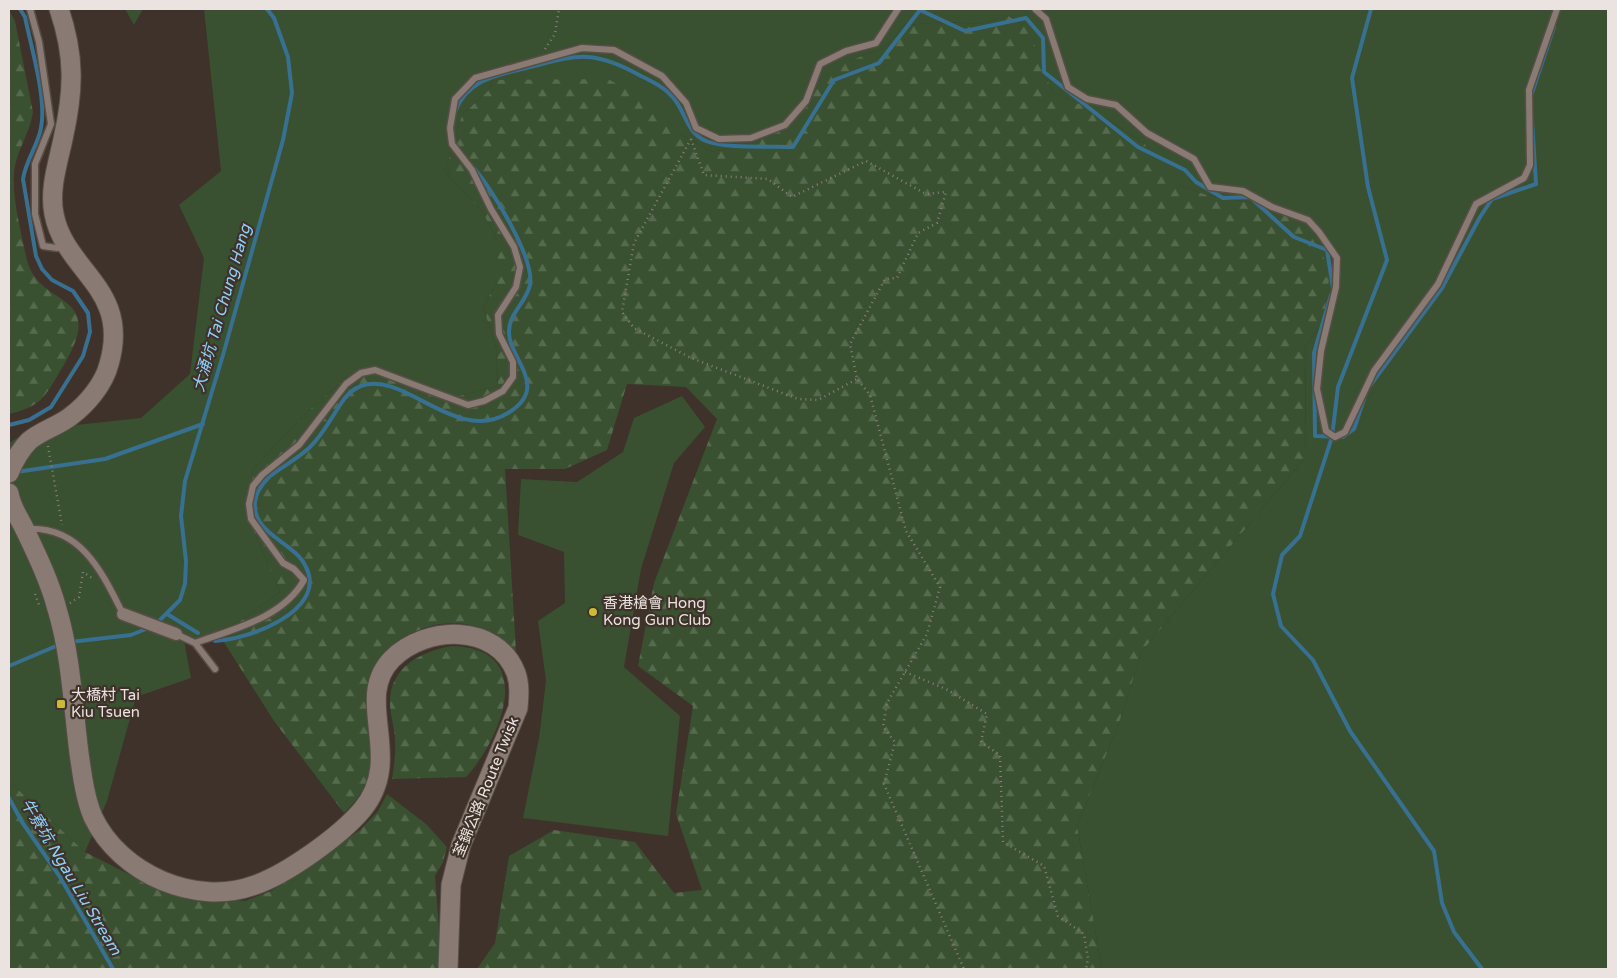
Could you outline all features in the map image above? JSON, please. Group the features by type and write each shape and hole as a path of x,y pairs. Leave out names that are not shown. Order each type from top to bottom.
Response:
{"main road":[{"path":"9,473 15,458 71,416 90,398 109,365 113,342 112,320 102,292 67,244 58,228 53,206 55,176 70,104 73,73 70,45 59,9"},
{"name":"荃錦公路 Route Twisk","path":"9,493 10,502 25,529 57,609 66,658 82,776 93,816 109,843 125,860 147,875 169,883 213,892 235,891 256,885 273,877 310,854 362,810 374,792 380,773 382,751 377,689 382,672 394,657 418,643 451,634 466,634 484,639 497,647 507,658 516,673 519,689 518,708 466,829 456,864 449,906 448,969"}],"street":[{"path":"122,614 176,634"}],"lane":[{"path":"30,9 39,42 50,124 34,164 35,214 43,246 57,248 67,244"},
{"path":"195,642 236,629 286,603 298,592 304,580 294,569 283,563 251,519 249,504 253,486 262,475 299,445 346,384 361,373 375,370 468,405 484,401 503,391 513,377 513,362 499,334 498,314 516,287 520,267 514,247 491,209 472,170 452,144 450,128 455,99 475,78 582,48 614,50 662,76 686,103 696,128 719,139 751,138 785,125 806,101 820,64 846,51 876,43 898,9"},
{"path":"1035,9 1046,18 1068,87 1087,99 1116,105 1147,133 1194,159 1210,187 1243,191 1272,207 1308,220 1320,232 1337,258 1336,287 1321,351 1317,389 1326,431 1334,437 1345,432 1374,371 1438,284 1476,204 1524,178 1530,165 1529,90 1557,9"},
{"path":"25,529 43,528 64,536 85,549 112,592 122,614"},
{"path":"176,634 195,642 215,669"}],"path":[{"path":"538,60 555,34 559,9"},
{"path":"857,379 818,400 798,399 691,358 634,328 622,312 634,243 691,139 704,175 768,179 792,197 866,162 926,194 946,192 937,223 918,233 897,278 885,278 850,344 857,379 870,395 906,531 940,587 927,634 887,703 883,727 895,742 884,784 964,969"},
{"path":"38,441 64,536"},
{"path":"57,609 79,597 83,572 112,592"},
{"path":"905,672 946,689 987,714 981,742 1000,755 1003,842 1044,866 1058,916 1084,934 1088,960 1086,969"}],"green space":[{"path":"125,9 143,9 134,25"},
{"path":"204,9 1608,9 1608,969 1102,969 1077,826 1119,723 1142,651 1306,457 1305,347 1323,322 1258,204 1207,195 1166,181 1145,144 1093,110 1052,92 1029,31 1010,16 978,24 946,22 905,25 884,48 849,61 798,113 753,142 712,152 682,135 649,103 541,81 493,80 489,90 462,115 445,172 482,211 498,242 498,281 483,307 496,347 498,386 451,398 374,366 347,377 307,412 253,469 247,515 280,592 220,636 184,640 191,678 136,697 107,801 85,852 9,781 9,443 30,430 141,418 190,374 204,258 179,205 221,171"},
{"path":"9,10 15,21 33,112 17,159 14,176 17,211 26,256 33,274 76,313 79,326 74,345 44,396 34,405 9,414"},
{"path":"1009,16 1029,30 1052,92 1093,110 1145,144 1167,181 1207,195 1258,204 1308,223 1330,272 1323,322 1305,347 1306,457 1142,651 1119,723 1077,826 1102,969 477,969 495,943 509,856 554,830 635,842 674,893 702,890 676,814 693,706 638,666 654,583 717,419 686,387 627,384 607,450 565,469 505,469 516,651 499,637 481,628 451,623 425,628 411,634 387,652 371,676 367,691 372,749 370,772 362,791 344,813 274,721 220,636 280,592 247,515 253,469 307,412 347,377 374,366 451,398 498,386 496,347 483,307 498,281 498,242 482,211 445,172 462,115 489,90 493,80 608,79 650,103 682,135 712,152 753,142 798,113 822,76 849,61 884,48 905,25 946,22 978,24"},
{"name":"香港槍會 Hong Kong Gun Club","path":"682,396 705,427 674,463 641,569 624,667 680,716 668,836 523,818 539,738 546,681 538,621 565,603 564,552 518,535 521,479 577,482 623,452 634,418"},
{"path":"452,646 479,651 496,662 504,678 505,698 500,719 491,740 466,777 392,779 395,746 390,703 391,691 395,680 409,663 418,657 440,648"},
{"path":"9,781 85,852 166,893 245,901 271,891 360,830 378,811 387,794 426,824 447,847 443,862 435,876 442,969 9,969"}],"waterway":[{"path":"9,425 29,420 51,407 83,356 90,332 88,313 73,291 52,280 42,269 36,256 23,179 41,128 42,103 38,73 25,17 20,9"},
{"name":"大涌坑 Tai Chung Hang","path":"157,623 180,600 185,584 186,561 181,516 185,481 223,355 283,140 292,93 288,57 274,18 267,9"},
{"path":"1371,9 1352,78 1368,187 1387,260 1338,387 1332,437 1300,536 1282,555 1273,594 1281,626 1313,660 1350,731 1434,851 1442,903 1454,932 1482,969"},
{"path":"455,112 466,94 489,78 567,58 593,57 623,67 663,89 679,105 695,133 706,141 714,144 736,146 793,147 834,80 879,63 920,10 965,31 1026,18 1043,38 1044,72 1138,147 1185,170 1196,182 1223,198 1250,197 1294,237 1327,250 1333,288"},
{"path":"1531,96 1554,27"},
{"path":"1369,387 1442,288 1480,217 1492,199 1536,184 1532,120"},
{"path":"215,641 246,635 264,629 281,620 306,597 310,583 306,567 293,551 260,522 256,513 255,502 264,482 300,456 314,443 346,396 352,391 361,386 378,384 395,388 431,406 469,420 489,420 508,413 520,403 526,393 525,373 511,343 509,326 528,291 530,273 519,240 510,222 489,188 471,165"},
{"path":"1331,295 1314,353 1315,436 1343,437 1354,429 1366,393"},
{"path":"16,472 105,459 203,424"},
{"path":"167,614 198,633"},
{"name":"牛寮坑 Ngau Liu Stream","path":"70,642 131,635 151,627"},
{"name":"牛寮坑 Ngau Liu Stream","path":"9,666 61,644"},
{"name":"牛寮坑 Ngau Liu Stream","path":"9,798 22,822 60,877 113,969"}],"place":[{"name":"香港槍會 Hong Kong Gun Club","path":"593,612"},
{"name":"大橋村 Tai Kiu Tsuen","path":"61,704"}]}
